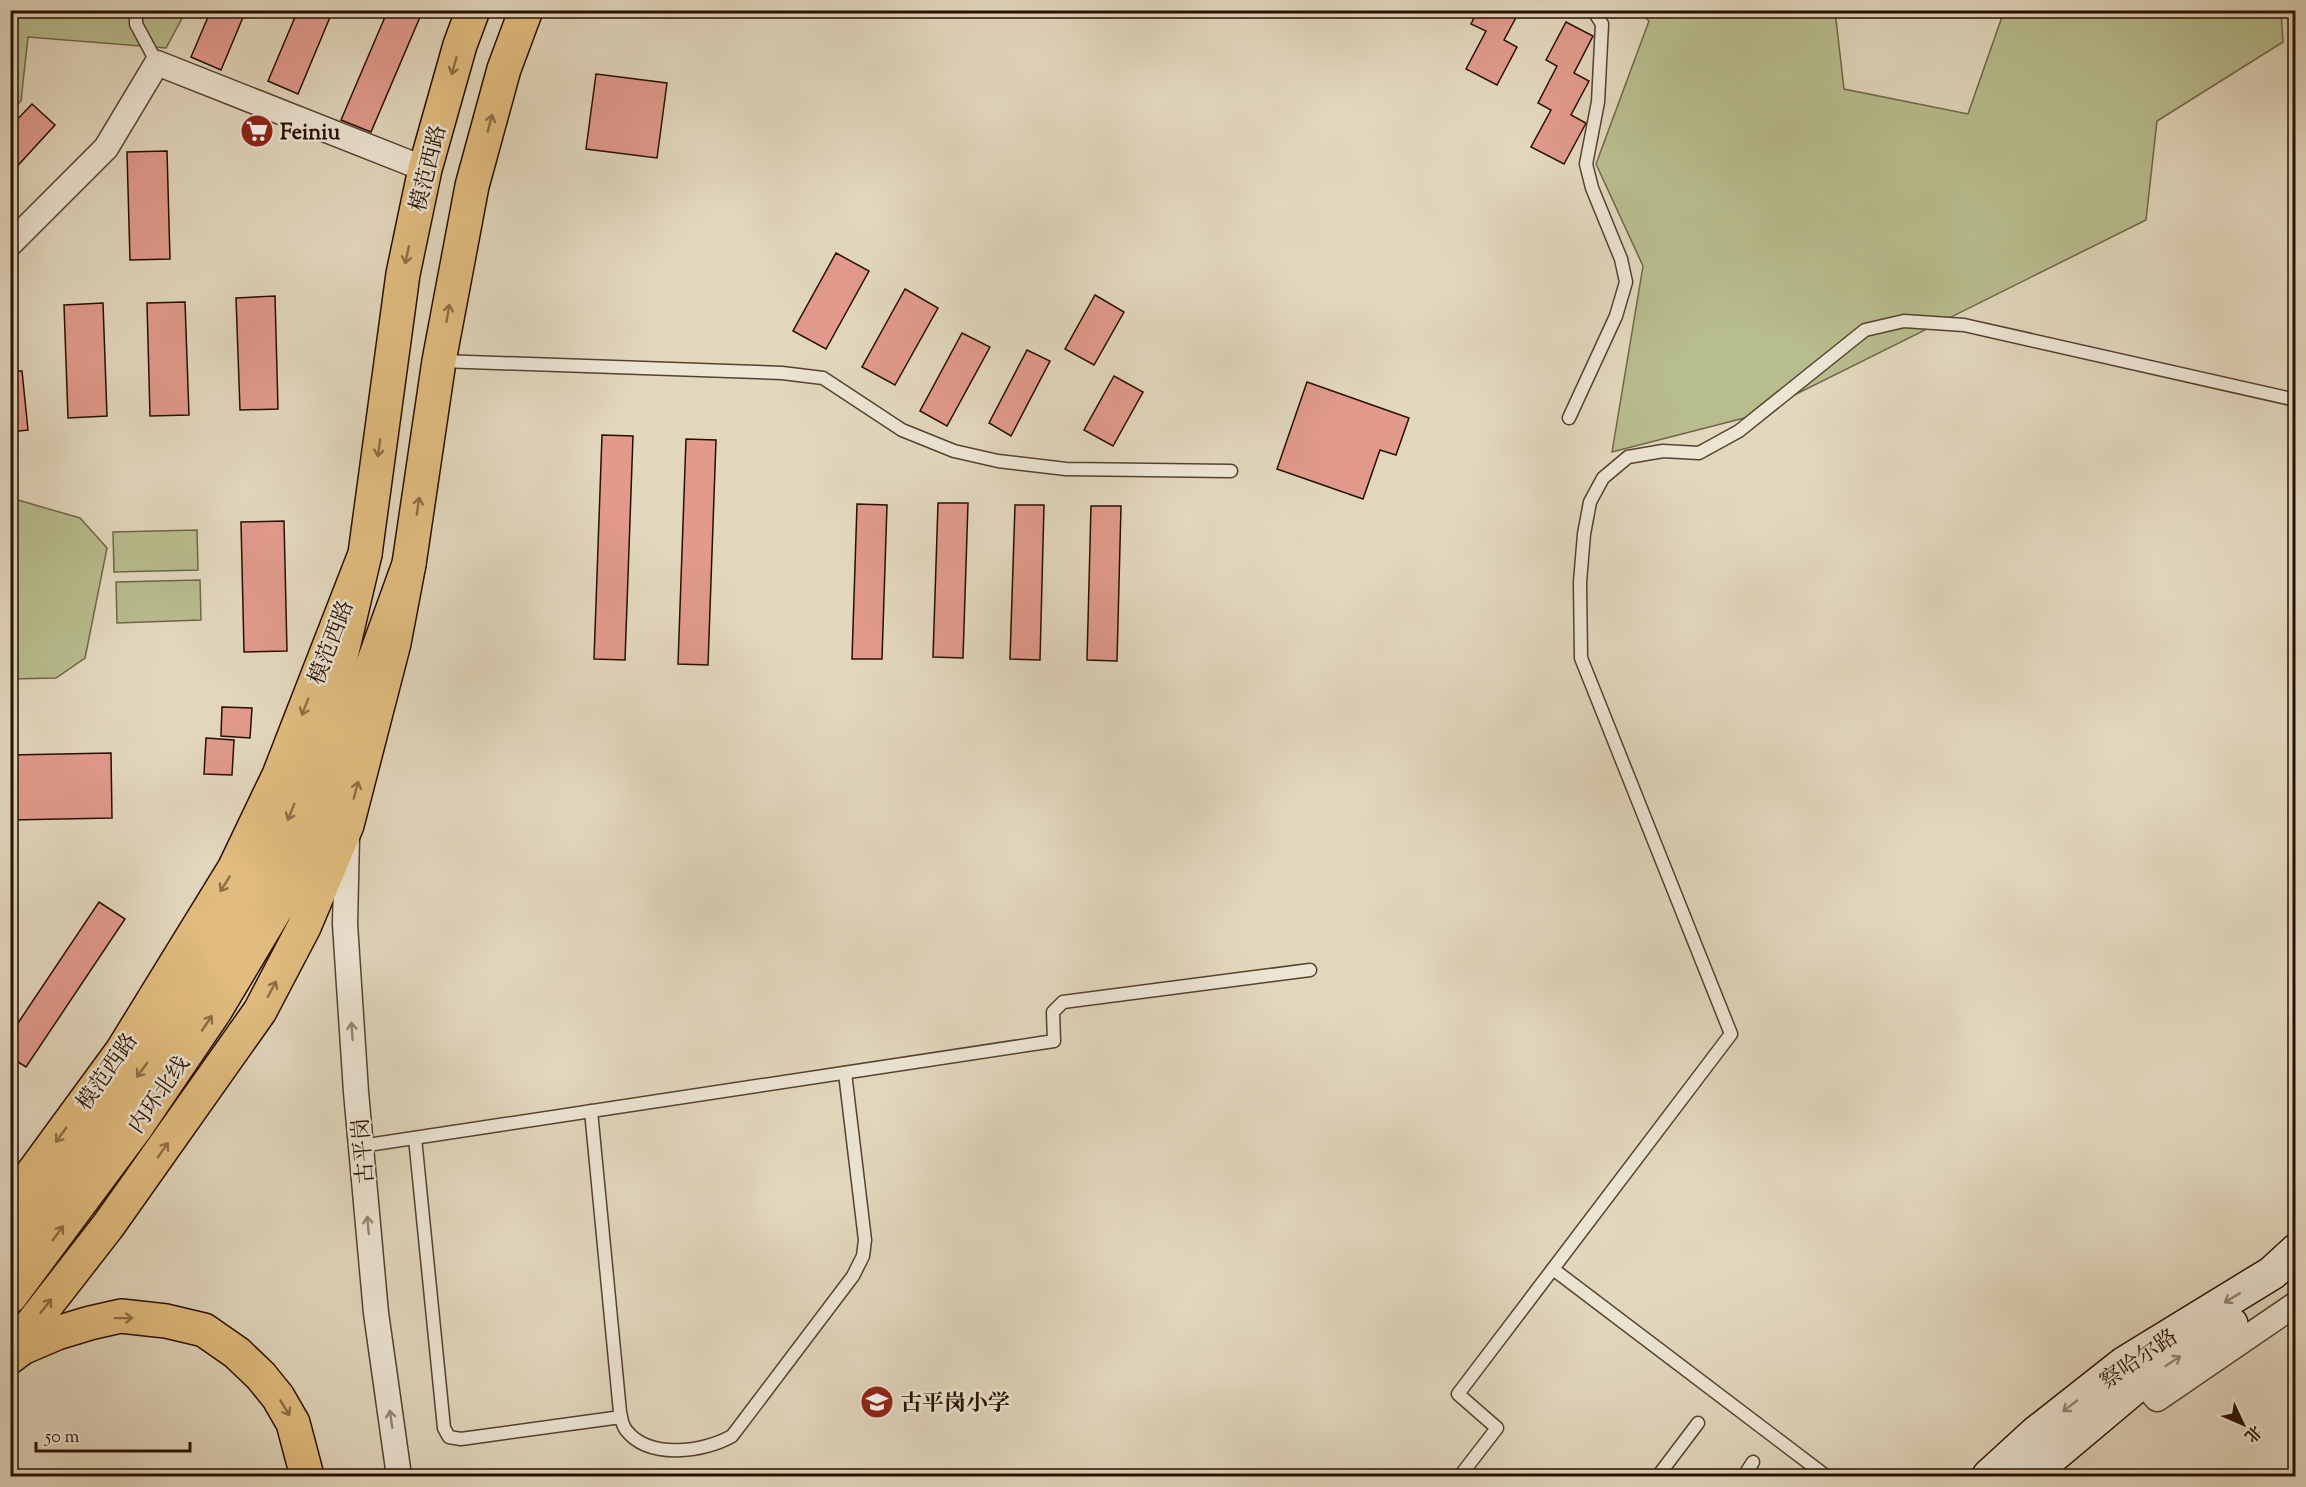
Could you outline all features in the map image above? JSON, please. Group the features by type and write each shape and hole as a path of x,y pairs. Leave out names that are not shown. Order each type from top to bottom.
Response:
{"main road":[{"name":"模范西路","path":"10,1204 122,1051 234,869 279,775 364,554 403,274 425,169 460,45 473,10"},
{"path":"10,1352 108,1226 260,1011 304,927 347,825 394,643 409,564 439,361 472,186 504,69 526,10"},
{"name":"内环北线","path":"10,1250 146,1065 242,915 291,813 330,703 364,554"},
{"name":"内环北线","path":"10,1297 135,1128 202,1031 292,882 323,816 362,694 409,564"},
{"name":"察哈尔路","path":"1989,1476 2036,1433 2134,1372 2272,1273 2295,1251"},
{"name":"察哈尔路","path":"2029,1476 2134,1372 2260,1305 2295,1278"},
{"path":"10,1357 22,1348 57,1333 121,1316 166,1321 204,1330 237,1353 261,1376 278,1397 293,1422 307,1476"}],"street":[{"path":"10,244 105,148 157,63 425,169"},
{"name":"古平岗","path":"347,825 345,924 361,1146 376,1312 399,1476"},
{"path":"2134,1372 2157,1399 2295,1304"}],"lane":[{"path":"136,10 136,24 157,63"},
{"path":"1569,418 1616,316 1626,282 1622,259 1592,188 1586,164 1598,102 1602,24 1593,10"},
{"path":"1460,1476 1497,1428 1458,1394 1731,1034 1581,658 1580,582 1584,534 1590,502 1603,478 1628,457 1663,451 1699,453 1739,431 1865,330 1904,321 1964,325 2295,400"},
{"path":"439,361 782,373 823,378 902,430 954,451 998,461 1066,469 1231,471"},
{"path":"361,1146 1054,1041 1053,1012 1063,1002 1310,970"},
{"path":"591,1111 621,1417 626,1430 644,1445 661,1450 690,1449 716,1445 732,1436 853,1275 863,1256 865,1240 845,1073"},
{"path":"415,1138 444,1428 449,1437 460,1440 621,1417"},
{"path":"1553,1269 1826,1476"},
{"path":"1658,1476 1698,1423"},
{"path":"1744,1476 1753,1462"}],"green space":[{"path":"11,11 186,11 166,48 28,37 21,101 11,111"},
{"path":"1637,11 1835,11 1844,89 1968,114 2004,11 2281,11 2283,42 2157,121 2146,220 1752,416 1612,452 1643,266 1596,164 1649,21"},
{"path":"11,498 80,518 107,548 85,658 56,678 11,679"},
{"path":"197,530 198,570 114,572 113,532"},
{"path":"200,580 201,620 117,623 116,582"}],"building":[{"path":"211,10 246,10 221,70 191,57"},
{"path":"298,10 333,10 298,94 268,81"},
{"path":"388,10 423,10 371,132 341,120"},
{"path":"1478,10 1520,10 1504,40 1517,47 1497,85 1466,69 1486,31 1471,24"},
{"path":"1566,22 1593,36 1574,73 1589,81 1571,115 1586,123 1564,164 1531,147 1551,110 1538,103 1557,66 1546,60"},
{"path":"596,74 667,83 657,158 586,149"},
{"path":"32,104 55,125 10,174 10,127"},
{"path":"167,151 170,259 130,260 127,152"},
{"path":"836,253 869,271 826,349 793,331"},
{"path":"905,289 938,308 895,385 862,367"},
{"path":"1095,295 1124,312 1094,365 1065,349"},
{"path":"275,296 278,409 240,410 236,298"},
{"path":"185,302 189,415 150,416 147,303"},
{"path":"103,303 107,416 68,418 64,305"},
{"path":"962,333 990,347 947,426 920,411"},
{"path":"1027,350 1050,361 1011,436 989,423"},
{"path":"10,371 22,371 28,430 10,432"},
{"path":"1114,376 1143,392 1113,446 1084,430"},
{"path":"1307,382 1409,418 1396,455 1380,450 1363,499 1277,469"},
{"path":"602,435 633,436 625,660 594,659"},
{"path":"686,439 716,440 708,665 678,664"},
{"path":"938,503 968,503 963,658 933,657"},
{"path":"857,504 887,505 882,659 852,659"},
{"path":"1015,505 1044,505 1040,660 1010,659"},
{"path":"1091,506 1121,506 1117,661 1087,660"},
{"path":"284,521 287,651 244,652 241,522"},
{"path":"222,707 252,708 250,738 221,736"},
{"path":"206,738 234,740 232,775 204,774"},
{"path":"111,753 112,818 10,820 10,755"},
{"path":"99,902 125,919 26,1067 10,1057 10,1035"}],"place":[{"name":"Feiniu","path":"257,131"},
{"name":"古平岗小学","path":"877,1402"}]}
